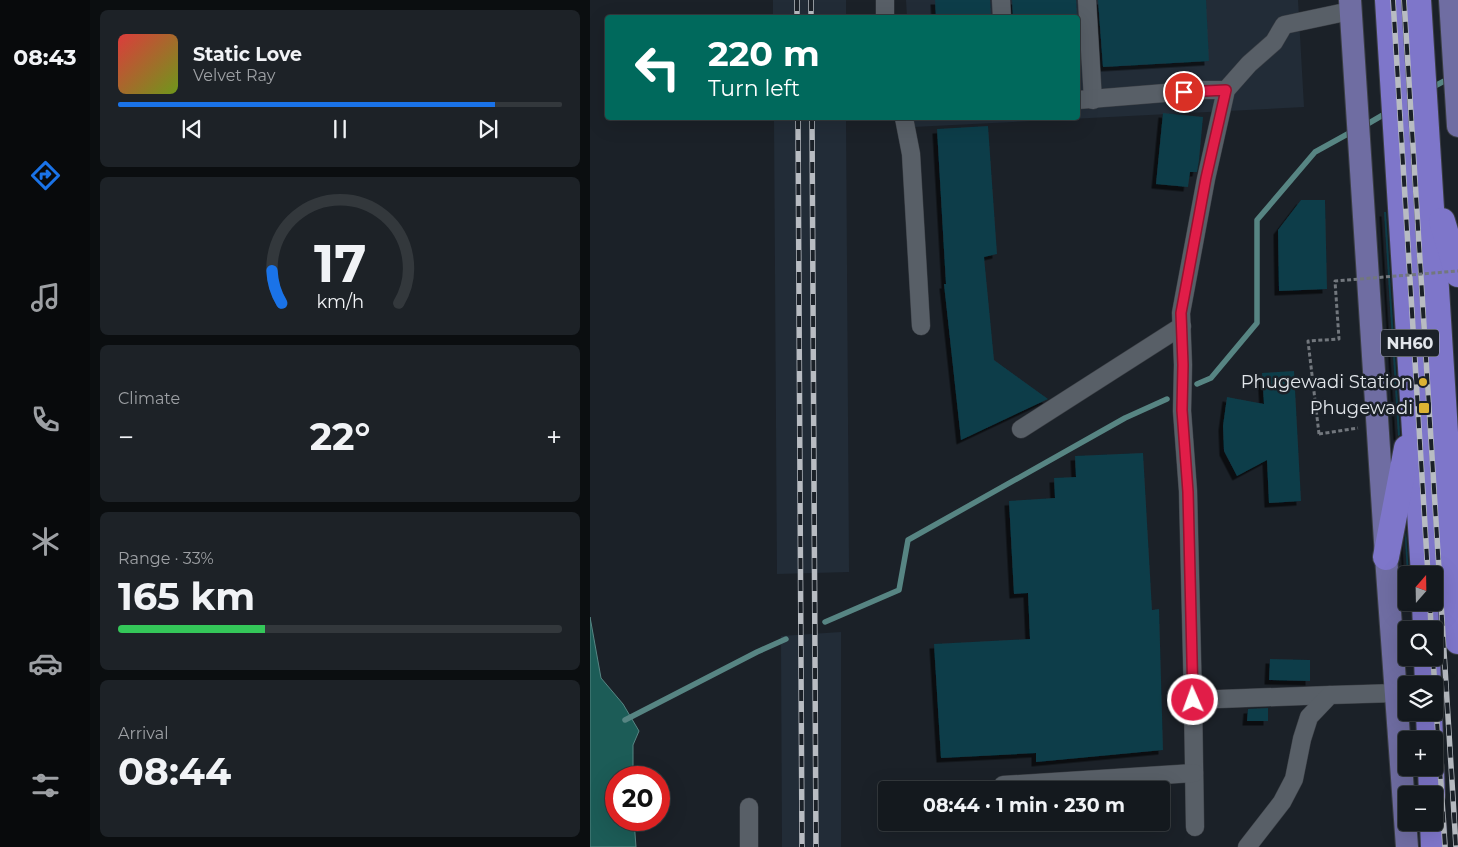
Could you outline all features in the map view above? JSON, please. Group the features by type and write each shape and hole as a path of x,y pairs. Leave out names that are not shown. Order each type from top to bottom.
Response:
{"highway":[{"name":"NH60","path":"1388,0 1423,566"},
{"name":"NH60","path":"1418,0 1458,641"},
{"path":"1429,180 1458,272"},
{"path":"1386,557 1414,409"},
{"path":"1433,831 1434,847"}],"main road":[{"path":"1450,0 1458,126"},
{"path":"1350,5 1407,847"}],"street":[{"path":"885,0 885,15"},
{"path":"1001,0 1002,15"},
{"path":"1086,0 1085,100 1202,90 1226,90"},
{"path":"1195,827 1188,492 1182,410 1181,313 1206,178 1226,90 1249,64 1274,42 1284,25 1350,5"},
{"path":"904,120 911,154 921,326"},
{"path":"1021,429 1182,326"},
{"path":"1193,700 1396,693"},
{"path":"1247,847 1282,802 1294,779 1302,739 1309,717 1330,695"},
{"path":"1067,781 1194,773"},
{"path":"749,807 749,847"}],"path":[{"path":"1378,425 1319,434 1308,341 1338,339 1335,281 1458,272"}],"shaded area":[{"path":"773,0 846,0 846,15 773,15"},
{"path":"906,0 1298,0 1304,107 1080,118 1080,15 907,15"},
{"path":"774,120 846,120 849,572 777,574"},
{"path":"912,120 1050,120 913,127"},
{"path":"590,617 601,678 623,704 639,731 633,745 633,766 605,766 605,831 635,831 636,847 590,847"},
{"path":"841,632 841,847 782,847 781,636"}],"building":[{"path":"935,0 990,0 991,15 936,15"},
{"path":"1012,0 1076,0 1077,15 1013,15"},
{"path":"1098,0 1206,0 1209,61 1103,67"},
{"path":"1163,113 1203,117 1197,172 1190,172 1188,187 1156,184"},
{"path":"988,126 997,254 984,257 994,360 1048,399 961,440 944,284 946,284 937,129"},
{"path":"1301,200 1325,200 1327,289 1279,291 1278,230"},
{"path":"1384,212 1386,212 1400,435 1398,436"},
{"path":"1294,371 1301,501 1269,503 1267,460 1237,476 1224,451 1223,426 1227,397 1264,404 1262,373"},
{"path":"1143,453 1152,610 1159,609 1163,750 1036,762 1036,753 941,758 934,644 1030,639 1028,593 1014,594 1009,501 1055,498 1054,478 1076,477 1075,456"},
{"path":"1406,531 1408,566 1406,566"},
{"path":"1270,659 1310,660 1310,681 1269,680"},
{"path":"1268,708 1268,721 1247,721 1248,709"}],"waterway":[{"path":"1431,88 1450,78"},
{"path":"1364,126 1388,112"},
{"path":"1197,384 1211,378 1257,323 1257,220 1315,152 1353,131"},
{"path":"825,622 899,590 908,540 1125,418 1167,399"},
{"path":"625,720 786,639"}],"railway":[{"path":"797,0 797,15"},
{"path":"811,0 811,15"},
{"path":"1393,0 1427,566"},
{"path":"1404,0 1456,847"},
{"path":"798,120 802,847"},
{"path":"812,120 816,847"},
{"path":"1430,611 1431,621"},
{"path":"1434,666 1445,847"}],"place":[{"name":"Phugewadi Station","path":"1423,382"},
{"name":"Phugewadi","path":"1424,408"}],"route":[{"path":"1184,92 1226,90 1206,178 1181,313 1182,410 1188,492 1193,700"}]}
